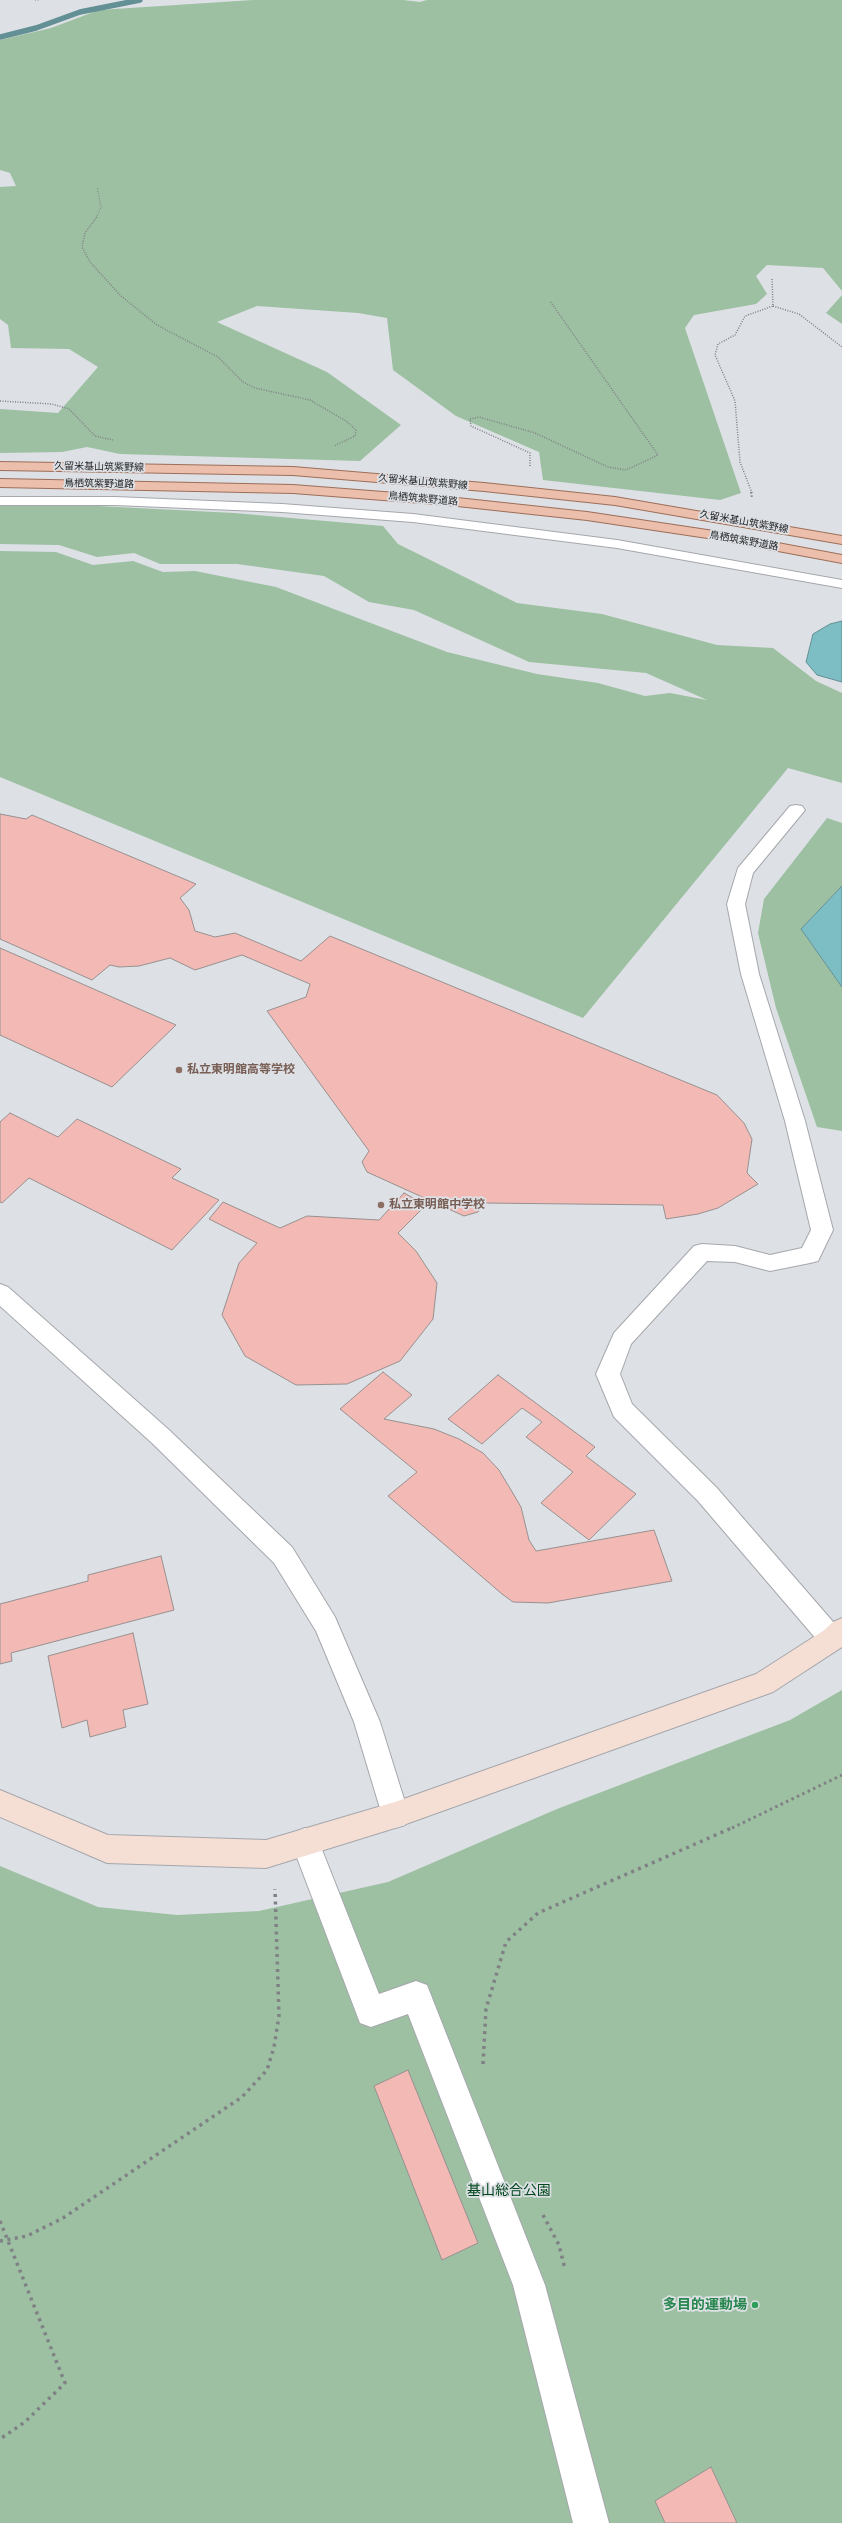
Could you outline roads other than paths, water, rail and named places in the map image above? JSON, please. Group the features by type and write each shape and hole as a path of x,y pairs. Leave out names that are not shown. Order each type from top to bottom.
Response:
{"main road":[{"name":"久留米基山筑紫野線","path":"0,466 293,471 484,487 615,501 842,540"},
{"name":"鳥栖筑紫野道路","path":"0,483 123,484 293,489 448,501 587,516 714,535 842,559"}],"street":[{"path":"0,500 115,501 226,505 413,518 617,544 842,584"},
{"path":"0,1803 107,1849 266,1854 395,1815 764,1683 837,1635 707,1494 622,1410 608,1374 622,1339 702,1252 735,1254 770,1263 810,1256 822,1230 795,1121 750,974 736,904 744,872 796,810"},
{"path":"0,1293 160,1436 283,1555 326,1625 367,1722 395,1815"},
{"path":"305,1842 371,2012 416,1996 529,2285 590,2523"}],"water":[{"path":"842,621 842,682 817,675 806,662 813,634 830,624"},
{"path":"842,886 842,987 801,929"}],"waterway":[{"path":"0,37 36,28 80,12 140,0"}],"place":[{"name":"私立東明館高等学校","path":"179,1070"},
{"name":"私立東明館中学校","path":"381,1205"},
{"name":"多目的運動場","path":"755,2305"}],"park label":[{"name":"基山総合公園","path":"509,2191"}]}
